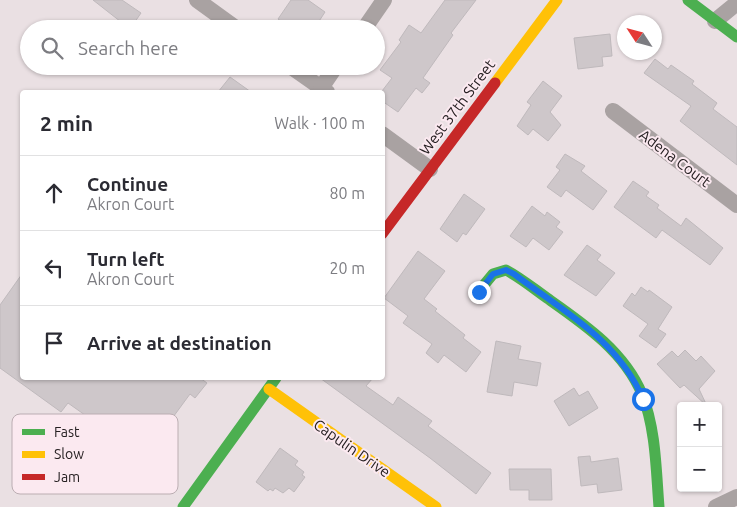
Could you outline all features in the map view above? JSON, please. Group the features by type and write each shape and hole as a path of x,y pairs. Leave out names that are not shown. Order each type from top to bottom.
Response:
{"street":[{"path":"197,0 225,20"},
{"path":"370,20 384,0"},
{"name":"West 37th Street","path":"385,230 557,0"},
{"path":"688,0 737,37"},
{"path":"715,20 737,3"},
{"path":"303,75 324,90 332,75"},
{"name":"Adena Court","path":"613,111 737,205"},
{"path":"385,136 430,169"},
{"path":"479,292 493,274 506,270 563,309 607,344 635,381 643,399 652,443 659,507"},
{"path":"183,507 275,380"},
{"name":"Capulin Drive","path":"268,389 436,507"},
{"path":"716,507 737,497"}],"building":[{"path":"93,0 122,0 141,13 136,20 119,20"},
{"path":"291,0 308,0 325,12 320,20 278,19"},
{"path":"445,0 476,0 451,33 453,35 423,78 430,83 422,93 416,88 398,112 385,103 385,90 383,90 392,78 385,73 385,63 401,42 399,40 409,25 421,33"},
{"path":"610,34 612,56 602,57 603,66 578,69 574,38"},
{"path":"654,60 668,69 671,65 694,81 692,84 717,103 713,109 737,127 737,165 680,121 691,106 644,73"},
{"path":"230,77 248,90 220,90"},
{"path":"543,81 562,96 550,112 561,125 548,141 533,129 528,135 517,126 531,105 527,102"},
{"path":"565,154 585,166 581,171 607,191 593,210 566,190 561,197 547,187 560,170 556,167"},
{"path":"633,181 649,192 646,196 659,205 657,208 681,226 686,218 723,248 710,265 662,230 656,238 614,207"},
{"path":"464,194 485,209 466,235 463,233 457,242 440,229"},
{"path":"532,206 545,216 547,212 560,222 556,227 563,232 549,250 533,238 526,247 510,236"},
{"path":"587,245 601,255 597,260 615,273 596,296 564,275"},
{"path":"418,251 445,271 424,299 437,309 435,311 465,335 463,338 481,352 466,372 444,355 438,363 426,353 432,344 403,323 408,316 385,299"},
{"path":"20,277 20,380 203,380 207,383 195,398 190,394 175,414 84,414 68,403 61,412 0,368 0,305"},
{"path":"641,287 648,292 649,290 672,307 658,329 666,334 656,348 639,336 648,324 623,306 632,293 635,296"},
{"path":"496,341 521,346 518,359 541,363 537,386 514,382 512,396 487,392"},
{"path":"685,350 696,361 701,356 715,371 699,389 705,402 703,402 684,385 680,388 657,364 672,351 678,357"},
{"path":"323,380 371,380 366,386 393,405 398,397 432,421 428,426 491,473 476,494"},
{"path":"574,388 579,396 588,391 598,408 569,426 554,401"},
{"path":"280,448 298,461 295,465 304,472 302,475 305,477 294,492 289,488 283,493 275,488 273,491 270,489 268,491 256,482"},
{"path":"590,456 591,462 618,458 622,490 598,493 597,484 581,486 578,457"},
{"path":"509,469 551,469 552,500 529,500 529,490 510,490"}],"traffic: fast":[{"path":"688,0 737,37"},
{"path":"479,291 493,274 506,270 589,328 625,365 642,394 647,407 655,450 659,507"},
{"path":"183,507 275,380"}],"traffic: slow":[{"path":"495,83 557,0"},
{"path":"269,389 436,507"}],"traffic: jam":[{"path":"385,230 495,83"}],"route":[{"path":"479,292 493,274 506,270 514,274 563,309 607,344 635,381 643,399"}]}
